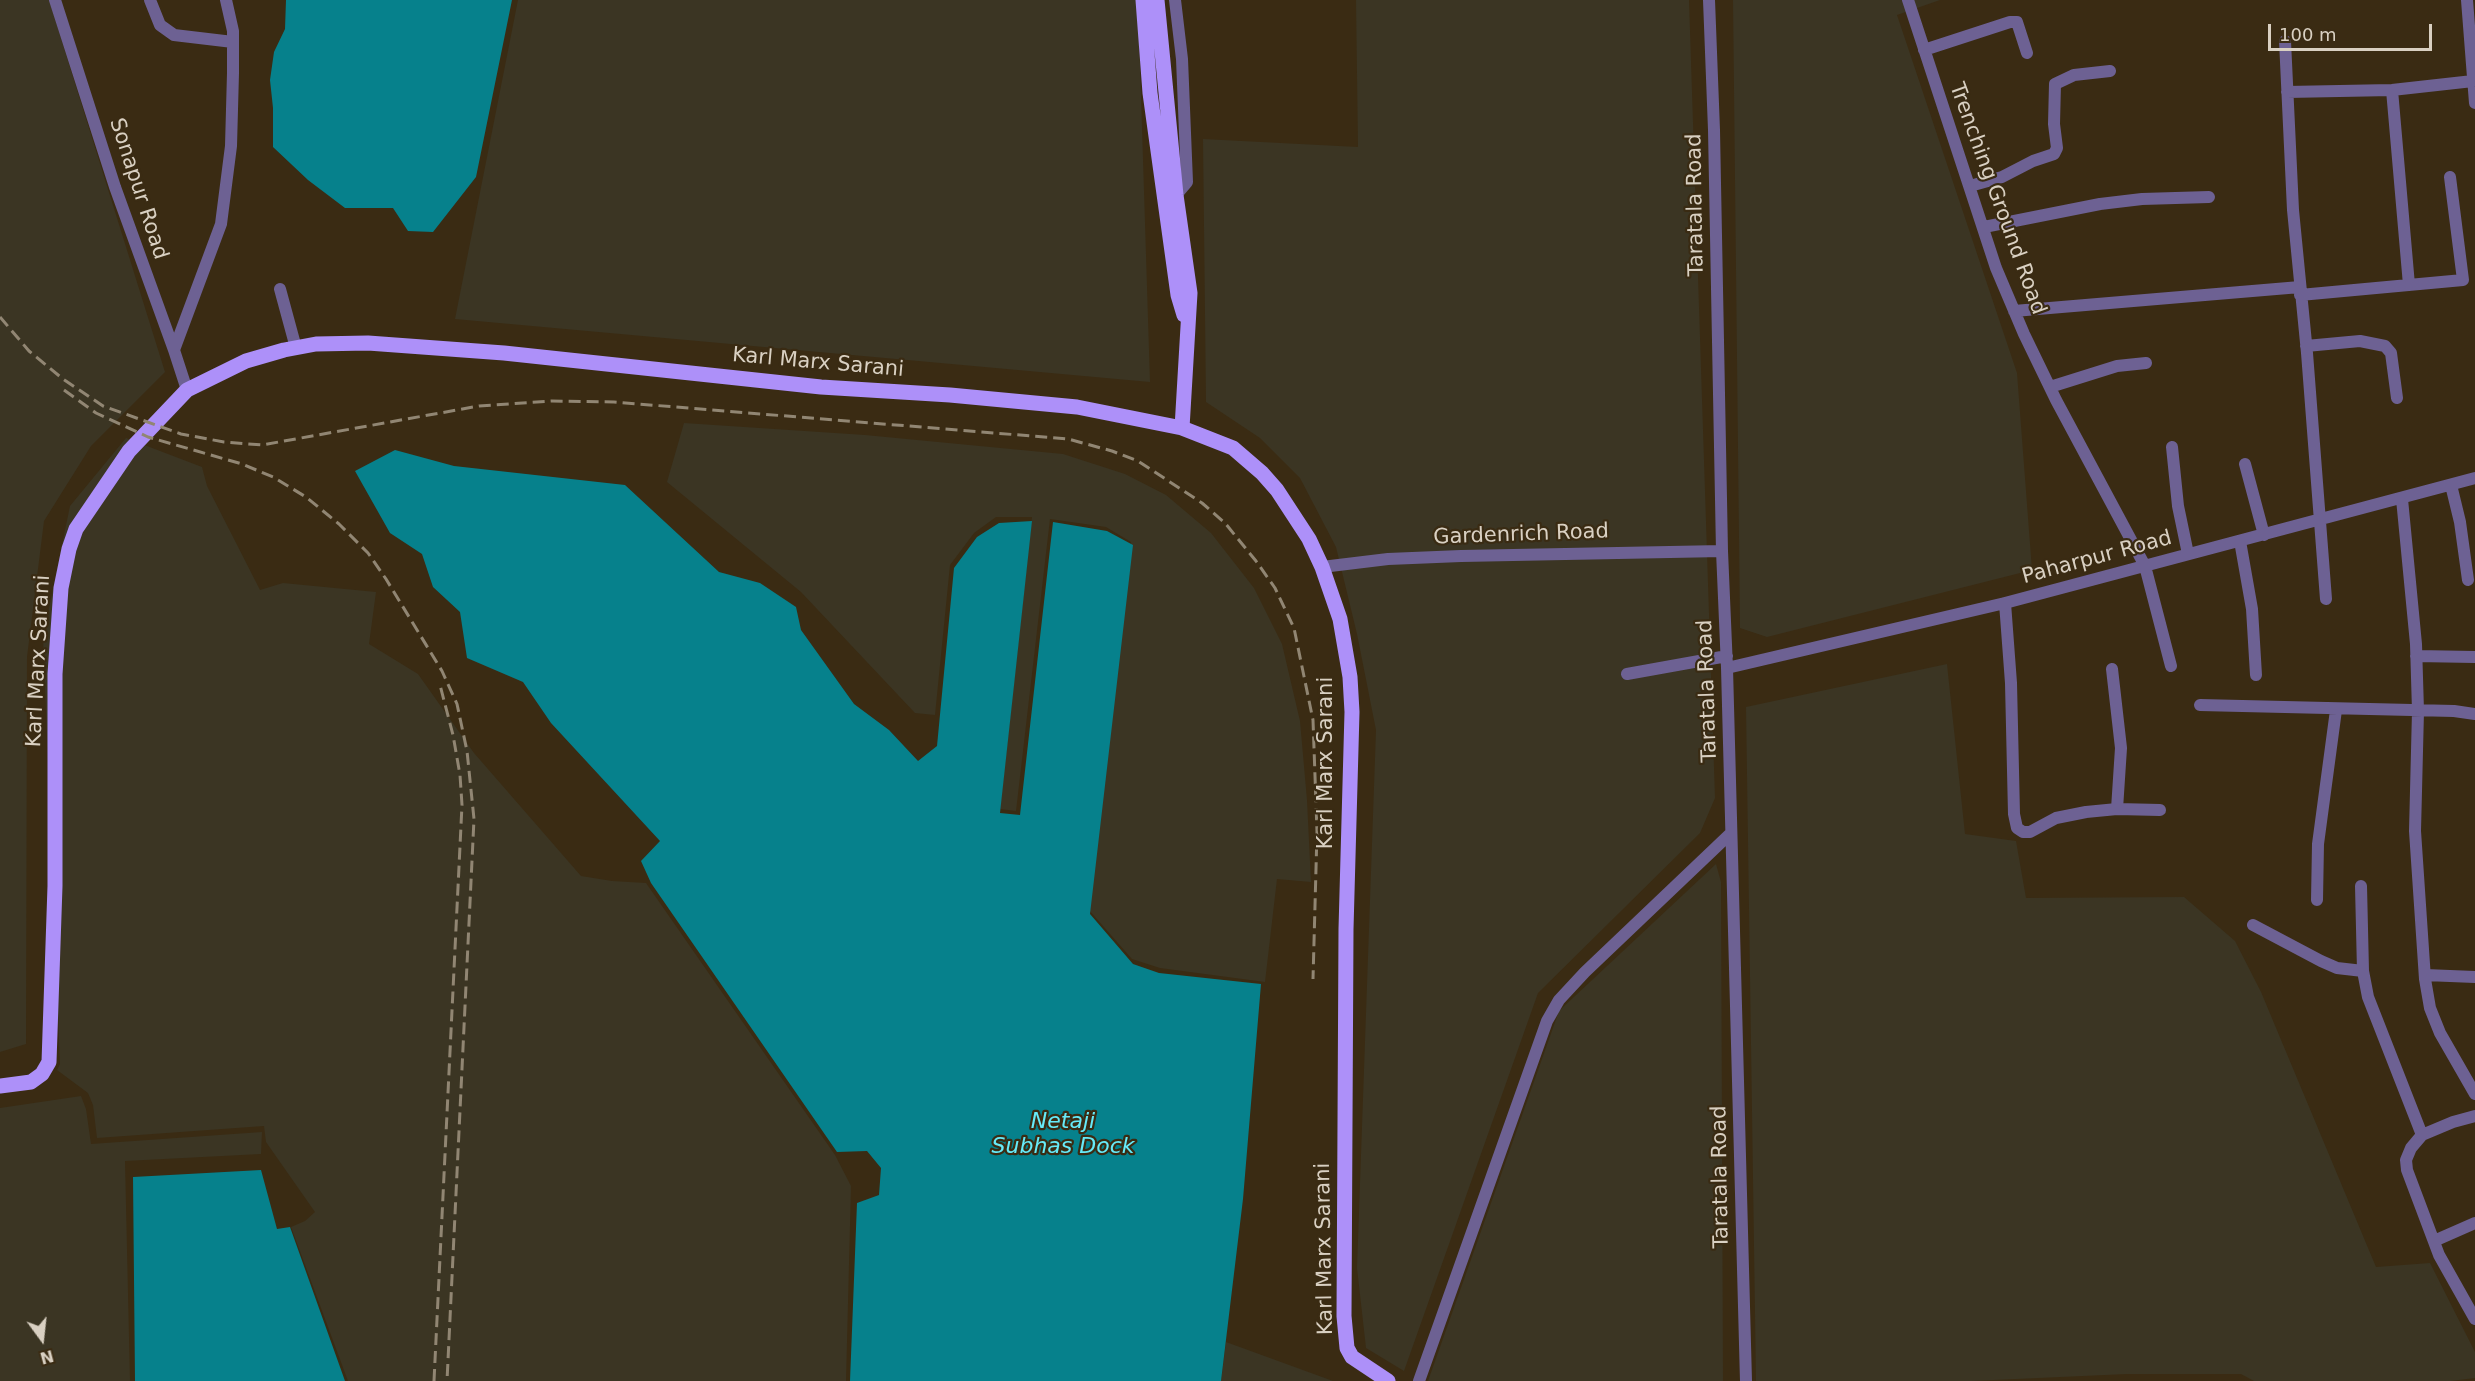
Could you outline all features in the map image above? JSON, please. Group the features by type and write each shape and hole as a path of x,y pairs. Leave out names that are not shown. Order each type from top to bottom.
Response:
{"main road":[{"path":"1143,0 1150,93 1170,194"},
{"path":"1157,0 1167,92 1170,194 1178,294 1187,325 1182,428"},
{"name":"Karl Marx Sarani","path":"0,1086 31,1082 42,1074 49,1062 56,886 55,674 61,588 69,549 76,529 129,451 187,390 246,360 316,344 368,343 504,353 821,387 950,395 1077,408 1182,428 1233,448 1262,472 1277,490 1309,539 1322,567 1340,618 1350,677 1352,712 1346,929 1344,1316 1347,1348 1352,1358 1388,1381"}],"street":[{"name":"Sonapur Road","path":"55,0 115,187 187,390"},
{"path":"150,0 160,25 174,36 233,42"},
{"path":"174,350 221,224 231,146 233,42 231,19 226,0"},
{"path":"1170,194 1187,182 1182,59 1175,0"},
{"name":"Taratala Road","path":"1709,0 1746,1381"},
{"name":"Trenching Ground Road","path":"1908,0 1996,268 2050,387 2145,566 2171,666"},
{"path":"2467,0 2475,103"},
{"path":"1924,50 2010,22 2017,22 2027,53"},
{"path":"2285,41 2300,291 2326,599"},
{"path":"1970,186 2002,177 2054,154 2057,148 2054,124 2055,84 2074,75 2110,71"},
{"path":"2287,92 2392,90 2473,81"},
{"path":"2392,90 2409,285"},
{"path":"2014,311 2463,280 2450,177"},
{"path":"1984,227 2100,204 2142,199 2209,197"},
{"path":"280,289 296,348"},
{"path":"2306,346 2360,341 2385,346 2391,352 2397,398"},
{"path":"2050,387 2117,366 2146,363"},
{"path":"2172,447 2178,506 2188,554"},
{"path":"2245,464 2264,535"},
{"name":"Paharpur Road","path":"1627,674 1727,662 2005,603 2475,478"},
{"path":"2451,485 2460,522 2468,580"},
{"path":"2402,499 2416,656 2418,711 2415,831 2425,975 2430,1008 2440,1033 2475,1094"},
{"path":"2240,541 2252,609 2256,675"},
{"name":"Gardenrich Road","path":"1322,567 1388,559 1461,556 1722,551"},
{"path":"2005,603 2012,683 2014,824 2023,832 2030,831 2056,818 2117,809 2160,810"},
{"path":"2416,656 2475,657"},
{"path":"2112,669 2121,748 2117,809"},
{"path":"2200,705 2454,711 2475,714"},
{"path":"2317,900 2318,844 2336,710"},
{"path":"1419,1381 1547,1021 1559,1000 1585,972 1731,833"},
{"path":"2361,886 2362,971 2368,997 2422,1135"},
{"path":"2253,925 2320,961 2337,968 2362,971"},
{"path":"2425,975 2475,977"},
{"path":"2473,1312 2439,1255 2407,1170 2406,1160 2411,1148 2422,1135 2475,1116"},
{"path":"2434,1241 2475,1223"}],"shaded area":[{"path":"0,0 49,0 165,372 91,446 44,521 27,657 26,1044 0,1052"},
{"path":"518,0 1138,0 1150,382 455,319"},
{"path":"1356,0 1689,0 1715,798 1700,833 1538,993 1404,1371 1366,1348 1357,1268 1376,730 1357,634 1336,547 1300,478 1260,438 1206,402 1203,139 1358,147"},
{"path":"1733,0 1940,0 1897,15 2017,373 2032,570 1767,637 1740,628"},
{"path":"684,423 865,435 1063,454 1125,474 1166,495 1211,533 1254,588 1282,644 1300,721 1311,882 1277,879 1265,982 1160,968 1132,959 1089,910 1131,542 1106,527 1050,519 1016,811 1000,809 1032,517 996,517 974,533 950,565 935,715 915,713 801,592 667,482"},
{"path":"126,438 202,467 207,486 260,590 283,583 376,592 369,644 418,674 474,753 581,876 646,883 835,1155 851,1186 846,1381 348,1381 291,1227 305,1221 315,1212 266,1142 264,1126 97,1138 93,1105 88,1093 57,1070 60,1064 43,637 70,506"},
{"path":"1947,664 1965,834 2016,841 2026,898 2184,897 2235,941 2261,992 2376,1267 2430,1263 2475,1352 2475,1378 2451,1381 2254,1381 2241,1374 2127,1374 1972,1381 1756,1381 1746,707"},
{"path":"1716,864 1721,882 1723,1381 1428,1381 1559,1011"},
{"path":"81,1096 86,1109 91,1144 262,1132 261,1154 125,1161 130,1381 0,1381 0,1108"},
{"path":"1226,1342 1333,1381 1221,1381"}],"water":[{"path":"286,0 512,0 476,177 433,232 408,231 393,208 345,208 308,180 273,147 270,80 274,52 285,29"},
{"name":"Netaji Subhas Dock","path":"395,450 454,466 625,485 719,572 760,583 796,607 801,630 854,704 889,730 918,761 937,746 954,568 977,537 999,523 1032,521 1000,813 1020,815 1053,522 1107,531 1133,545 1090,914 1133,964 1159,973 1261,984 1243,1199 1221,1381 850,1381 857,1203 879,1195 881,1168 867,1151 837,1152 651,883 641,861 660,841 551,723 523,682 467,658 460,612 433,587 422,554 390,533 355,471"},
{"path":"261,1170 277,1229 290,1227 345,1381 135,1381 133,1177"}],"railway":[{"path":"0,317 29,351 63,379 103,406 181,434 224,442 262,445 479,406 552,401 614,402 1068,439 1138,461 1202,503 1225,523 1275,588 1294,628 1313,720 1317,832 1313,979"},
{"path":"64,390 96,413 148,437 242,464 273,477 306,497 339,524 368,553 442,671 457,704 467,751 474,819 447,1381"},
{"path":"434,1381 462,805 460,775 453,735 440,685"}]}
